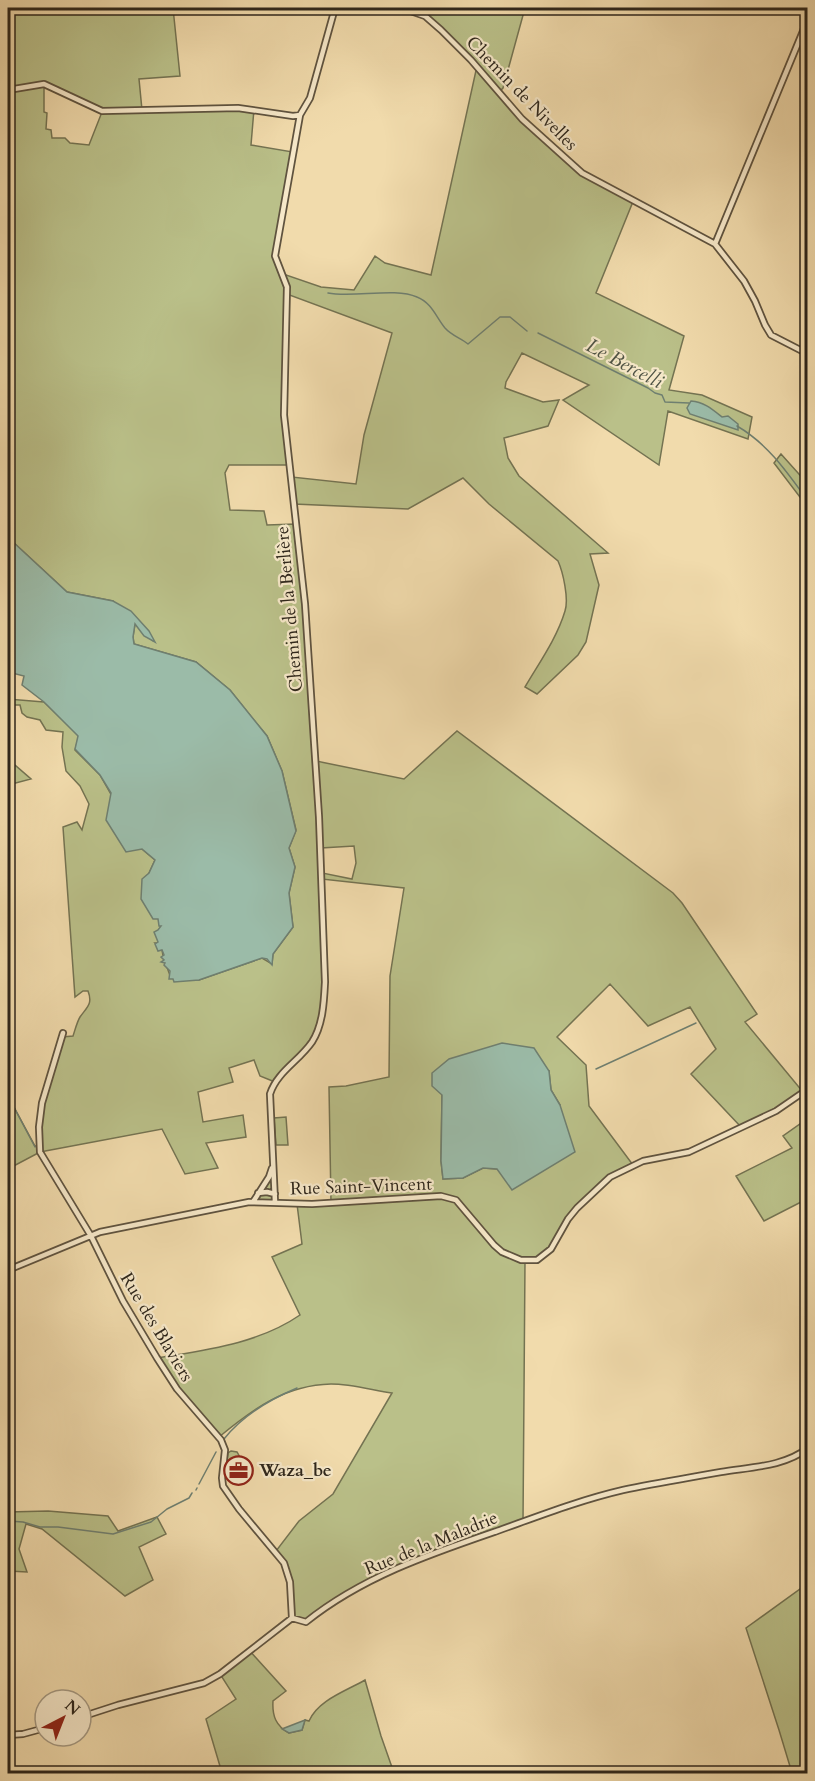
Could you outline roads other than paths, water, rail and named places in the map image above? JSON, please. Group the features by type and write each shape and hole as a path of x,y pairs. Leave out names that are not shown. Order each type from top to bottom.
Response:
{"street":[{"name":"Chemin de la Berlière","path":"275,1202 270,1094 275,1082 316,1035 325,982 319,817 305,604 284,415 287,287 275,256 300,115 310,98 335,8"},
{"name":"Chemin de Nivelles","path":"402,8 425,16 441,30 522,118 582,172 715,244 744,281 771,335 807,354"},
{"path":"715,244 807,19"},
{"path":"8,90 44,84 102,111 238,108 300,115"},
{"name":"Rue des Blaviers","path":"63,1032 42,1103 39,1146 43,1157 91,1236 123,1301 170,1379 221,1440 225,1450 223,1486 284,1563 290,1582 291,1618"},
{"name":"Rue Saint-Vincent","path":"8,1270 100,1232 253,1202 312,1204 441,1196 456,1200 502,1252 512,1257 532,1260 543,1257 551,1249 572,1214 603,1182 633,1165 689,1152 776,1111 807,1089"},
{"path":"253,1202 269,1177 272,1165"},
{"path":"258,1193 275,1194"},
{"name":"Rue de la Maladrie","path":"93,1714 204,1683 220,1674 291,1618 306,1622 343,1596 394,1569 470,1540 623,1490 784,1460 807,1448"},
{"path":"8,1735 33,1730"}],"waterway":[{"path":"328,293 397,293 417,297 430,307 448,331 468,344 500,317 510,317 527,331"},
{"name":"Le Bercelli","path":"538,333 662,395 665,402 689,403"},
{"name":"Le Bercelli","path":"737,426 768,450 808,501"},
{"path":"596,1069 696,1023"},
{"path":"8,1096 35,1147"},
{"path":"224,1439 239,1423 258,1409 297,1388"},
{"path":"199,1484 216,1452"},
{"path":"8,1521 40,1527 113,1534 151,1522 167,1509 189,1498 192,1493"}],"place":[{"name":"Waza_be","path":"238,1470"}]}
